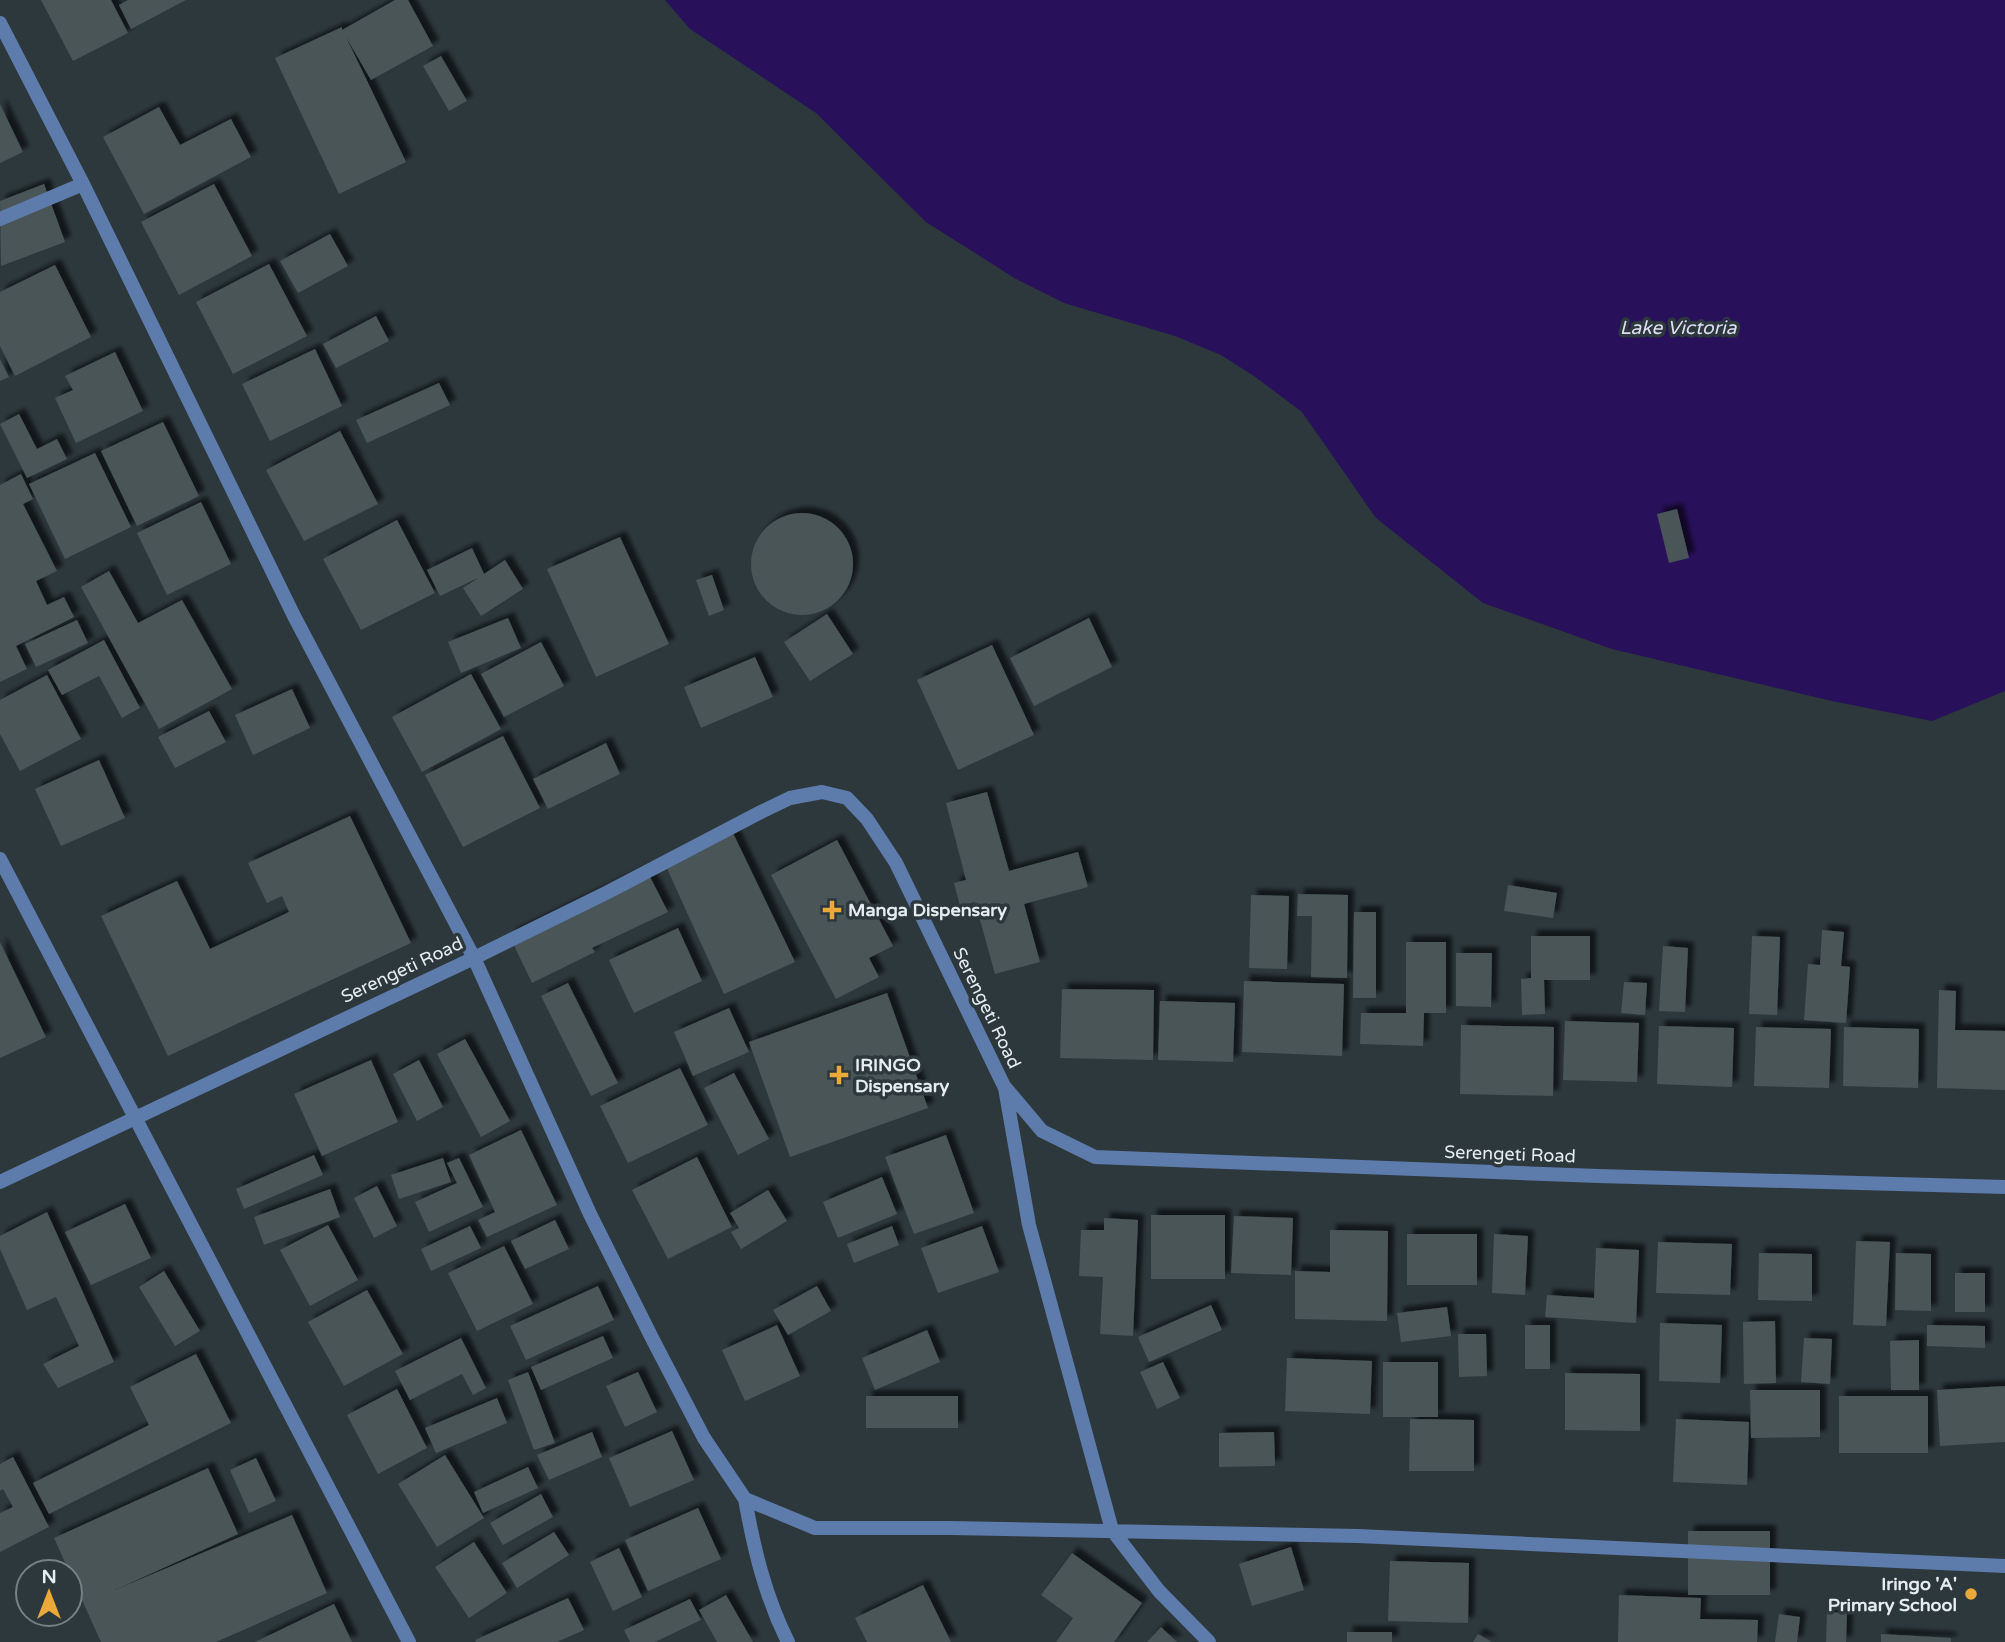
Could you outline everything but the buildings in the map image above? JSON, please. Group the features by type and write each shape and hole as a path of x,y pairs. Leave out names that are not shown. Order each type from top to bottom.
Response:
{"street":[{"path":"0,23 83,184 294,617 474,958 590,1214 642,1318 704,1438 744,1499 755,1557 776,1618 788,1642"},
{"path":"0,219 83,184"},
{"name":"Serengeti Road","path":"0,1182 474,958 790,798 822,792 847,798 867,819 896,863 1004,1086 1042,1131 1095,1157 2005,1187"},
{"path":"0,859 409,1642"},
{"path":"1004,1086 1029,1225 1112,1530 1159,1591 1209,1642"},
{"path":"744,1499 815,1528 1112,1530 1358,1536 2005,1566"}],"water":[{"name":"Lake Victoria","path":"665,0 2005,0 2005,691 1932,721 1832,701 1612,649 1483,603 1376,518 1302,412 1254,376 1221,355 1175,336 1064,303 1016,279 926,222 816,113 690,29"}],"place":[{"name":"Manga Dispensary","path":"832,910"},
{"name":"IRINGO Dispensary","path":"839,1075"},
{"name":"Iringo 'A' Primary School","path":"1971,1594"}]}
